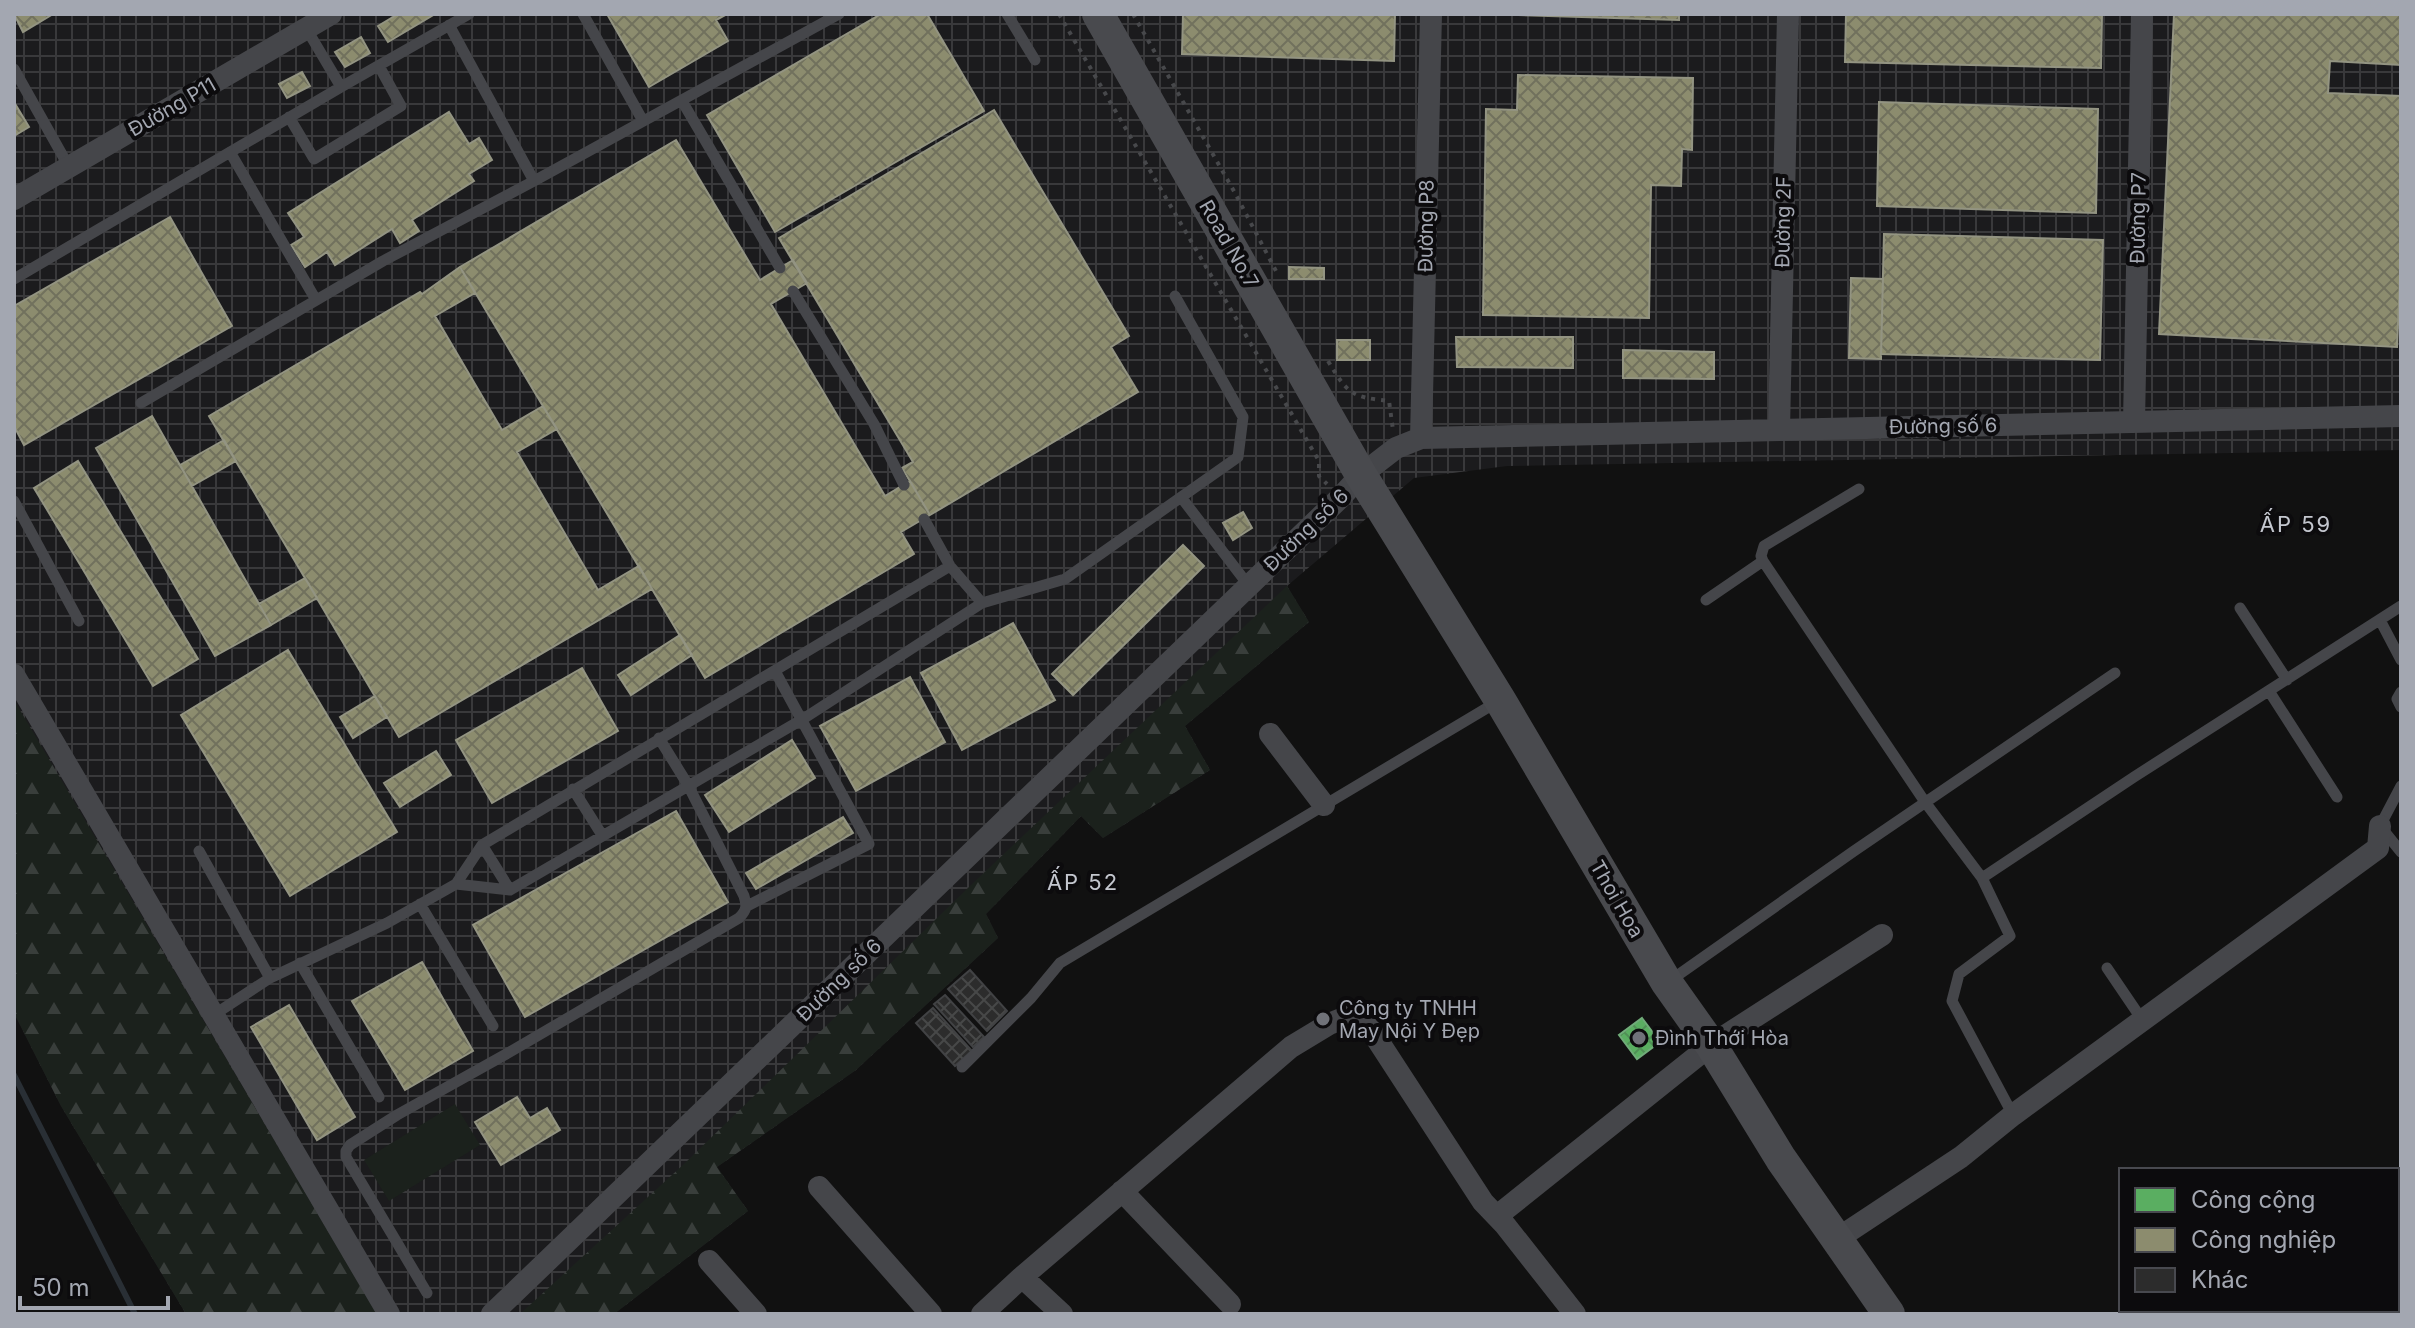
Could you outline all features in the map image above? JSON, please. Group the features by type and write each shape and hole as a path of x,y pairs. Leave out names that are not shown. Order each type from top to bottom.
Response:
{"street":[{"name":"Đường P11","path":"14,199 331,14"},
{"name":"Road No.7","path":"1098,14 1350,486"},
{"name":"Đường P8","path":"1421,438 1431,14"},
{"name":"Đường 2F","path":"1779,430 1788,14"},
{"name":"Đường P7","path":"2134,422 2142,14"},
{"name":"Đường số 6","path":"492,1314 1350,486 1396,448 1421,438 2401,416"},
{"name":"Thoi Hoa","path":"1350,486 1500,700 1667,983 1711,1045 1781,1159 1889,1314"},
{"path":"14,675 389,1314"},
{"path":"1270,734 1324,805"},
{"path":"1837,1239 1961,1157 2013,1115 2378,848 2380,826"},
{"path":"1497,1216 1711,1045 1882,935"},
{"path":"982,1314 1291,1047 1329,1024 1354,1014 1361,1017 1373,1033 1483,1202 1575,1314"},
{"path":"819,1187 931,1314"},
{"path":"1122,1191 1230,1304"},
{"path":"709,1261 756,1314"},
{"path":"1022,1277 1062,1314"}],"lane":[{"path":"14,279 469,14"},
{"path":"583,14 643,121"},
{"path":"141,403 383,261 839,14"},
{"path":"1007,14 1035,60"},
{"path":"449,25 534,181"},
{"path":"306,28 341,87"},
{"path":"289,117 314,159 401,106 379,66"},
{"path":"14,69 69,167"},
{"path":"682,101 780,268"},
{"path":"230,152 316,300"},
{"path":"793,291 874,424 904,485"},
{"path":"456,884 510,890 803,719 982,603 1065,579 1238,457 1243,417 1175,296"},
{"path":"1859,489 1764,546 1761,556 1925,802 1982,878 2010,936 1959,974 1952,1001 2013,1115"},
{"path":"1181,497 1249,586"},
{"path":"14,501 79,621"},
{"path":"924,519 950,566 982,603"},
{"path":"1706,600 1763,561"},
{"path":"215,1014 270,978 387,923 456,884 482,845 950,566"},
{"path":"1982,878 2401,606"},
{"path":"2240,608 2287,680"},
{"path":"2380,620 2401,660"},
{"path":"427,1293 346,1157 350,1145 739,918 747,906 869,844 775,671"},
{"path":"1667,983 2115,673"},
{"path":"2269,691 2337,797"},
{"path":"2401,692 2397,699 2401,707"},
{"path":"962,1067 1031,998 1060,963 1500,700"},
{"path":"659,738 688,785 747,906"},
{"path":"2401,786 2380,826 2401,852"},
{"path":"573,789 602,835"},
{"path":"482,845 510,890"},
{"path":"199,851 270,978"},
{"path":"420,904 493,1026"},
{"path":"300,963 379,1097"},
{"path":"2107,968 2144,1021"}],"path":[{"path":"1059,14 1319,461 1319,476 1350,486"},
{"path":"1133,14 1278,273"},
{"path":"1321,349 1343,385 1351,392 1359,398 1389,401 1396,448"}],"shaded area":[{"path":"14,14 2401,14 2401,450 1507,466 1414,478 1287,586 1309,622 1185,726 1210,770 1103,838 1081,816 986,914 998,938 856,1070 717,1167 748,1211 614,1314 186,1314 61,1106 14,1013"}],"green space":[{"path":"1287,586 1309,622 1185,726 1210,770 1103,838 1081,816 986,914 998,938 856,1070 717,1167 748,1211 614,1314 520,1314 684,1164 970,886"},
{"path":"14,700 377,1314 186,1314 61,1106 14,1013"},
{"path":"455,1104 480,1145 389,1201 364,1160"}],"building: Công cộng":[{"name":"Đình Thới Hòa","path":"1642,1018 1660,1042 1637,1059 1619,1035"}],"building: Công nghiệp":[{"path":"14,14 53,14 23,32"},
{"path":"398,14 435,14 388,42 378,26"},
{"path":"607,14 727,14 716,20 728,41 649,87"},
{"path":"881,14 927,14 984,111 775,232 707,115"},
{"path":"1183,14 1395,14 1394,61 1182,54"},
{"path":"1486,14 1679,14 1679,20"},
{"path":"1846,14 2102,14 2101,68 1845,62"},
{"path":"2174,14 2401,14 2401,65 2330,61 2328,93 2401,96 2401,257 2397,347 2159,334"},
{"path":"361,37 370,53 345,67 335,52"},
{"path":"302,72 310,86 287,98 279,84"},
{"path":"1518,75 1693,78 1692,150 1682,149 1681,186 1651,185 1649,318 1483,315 1486,109 1517,110"},
{"path":"14,102 29,127 14,136"},
{"path":"1879,102 2098,109 2096,213 1877,206"},
{"path":"994,110 1129,336 1111,347 1138,392 930,515 902,468 913,462 779,238"},
{"path":"449,112 469,144 479,138 492,160 469,174 474,181 412,220 419,231 400,243 392,229 335,265 327,252 305,267 291,245 304,237 288,213"},
{"path":"676,140 760,280 793,260 807,283 771,304 885,496 910,481 930,515 901,532 914,554 705,678 460,267"},
{"path":"170,217 232,326 24,445 14,426 14,306"},
{"path":"1884,234 2103,240 2100,360 1881,354"},
{"path":"460,267 475,293 435,316 502,430 543,406 557,429 517,452 598,590 639,566 652,589 399,737 209,416 420,292 422,294"},
{"path":"1289,267 1324,268 1324,279 1289,279"},
{"path":"1851,278 1883,279 1881,359 1849,358"},
{"path":"1456,337 1573,337 1573,368 1457,367"},
{"path":"1337,340 1370,340 1370,360 1337,360"},
{"path":"1623,350 1714,352 1714,379 1623,378"},
{"path":"152,416 271,625 215,656 96,448"},
{"path":"224,440 236,461 192,486 180,465"},
{"path":"78,461 198,659 153,686 34,488"},
{"path":"1243,512 1252,528 1233,540 1223,523"},
{"path":"1183,545 1204,566 1073,695 1052,674"},
{"path":"305,578 317,598 271,625 259,604"},
{"path":"1013,623 1055,700 962,750 921,673"},
{"path":"680,635 692,655 631,695 618,675"},
{"path":"288,650 397,832 290,896 181,715"},
{"path":"582,668 618,731 492,803 456,740"},
{"path":"910,677 945,742 856,791 820,726"},
{"path":"375,696 387,717 353,738 340,717"},
{"path":"792,740 815,778 729,832 705,795"},
{"path":"436,751 451,775 400,807 384,783"},
{"path":"676,811 728,902 525,1017 473,925"},
{"path":"843,817 853,833 756,889 746,873"},
{"path":"422,962 473,1051 405,1090 352,1001"},
{"path":"289,1005 355,1117 317,1140 251,1027"},
{"path":"517,1097 530,1118 547,1108 560,1130 501,1165 475,1122"}],"building: Khác":[{"path":"970,970 1007,1011 987,1031 948,989"},
{"path":"945,995 984,1037 973,1047 934,1004"},
{"path":"933,1008 972,1051 955,1066 916,1023"}],"waterway":[{"path":"14,1075 135,1314"}],"place":[{"name":"Công ty TNHH May Nội Y Đẹp","path":"1323,1019"},
{"name":"Đình Thới Hòa","path":"1639,1038"}],"district":[{"name":"ẤP 59","path":"2296,524"},
{"name":"ẤP 52","path":"1083,882"}]}
